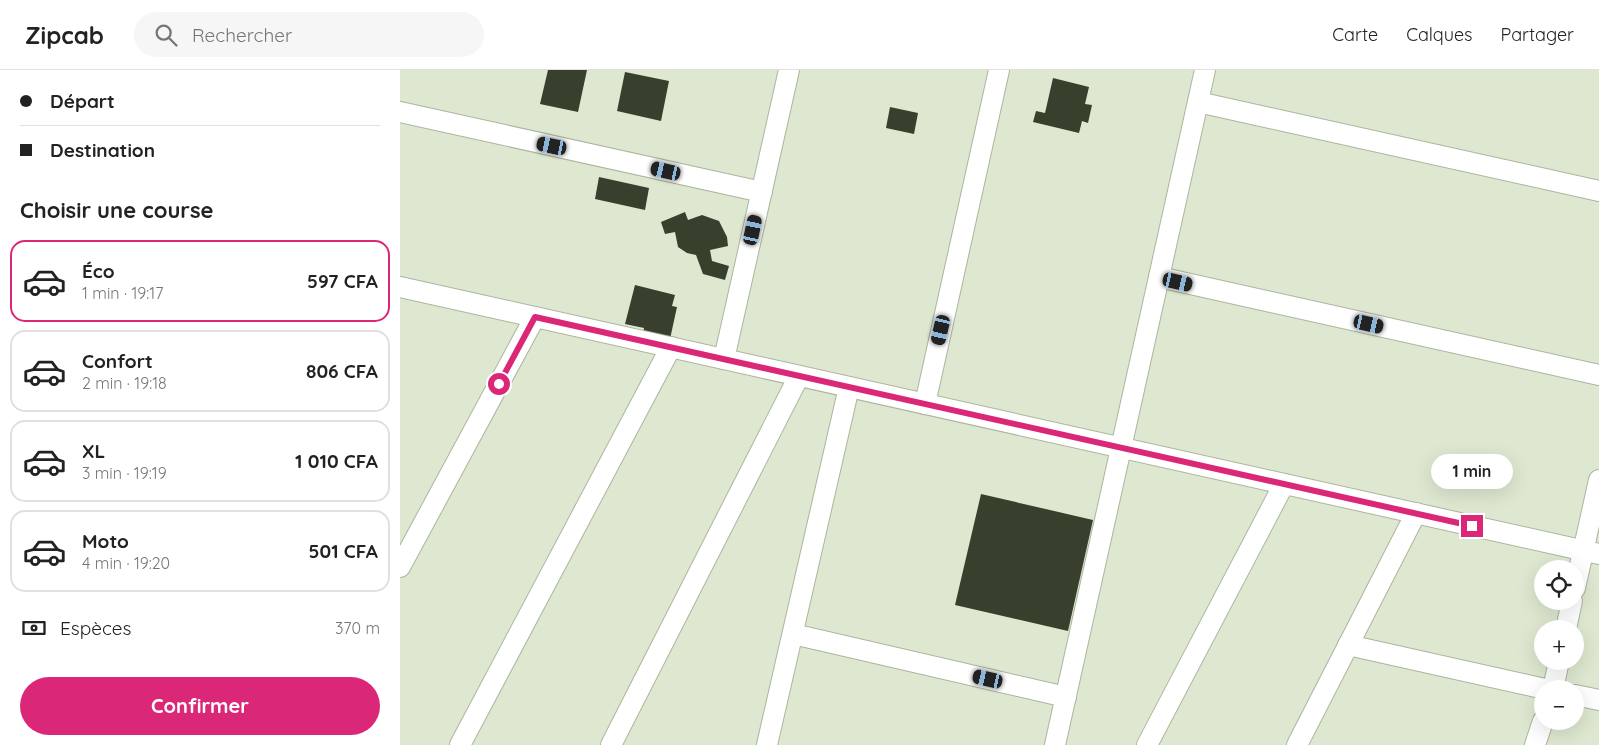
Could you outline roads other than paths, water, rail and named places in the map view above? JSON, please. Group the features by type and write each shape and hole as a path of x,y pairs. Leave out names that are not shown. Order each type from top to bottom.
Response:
{"street":[{"path":"724,359 789,70"},
{"path":"925,404 999,70"},
{"path":"1055,745 1205,70"},
{"path":"1198,102 1599,191"},
{"path":"400,112 762,192"},
{"path":"1159,277 1599,375"},
{"path":"400,287 1591,552"},
{"path":"400,567 535,317"},
{"path":"460,745 671,347"},
{"path":"611,745 799,376"},
{"path":"768,745 849,387"},
{"path":"1584,568 1591,552 1599,480"},
{"path":"1147,745 1284,484"},
{"path":"1298,745 1416,513"},
{"path":"793,634 1066,697"},
{"path":"1348,645 1534,686"},
{"path":"1584,697 1599,700"},
{"path":"1535,745 1540,730"}]}
